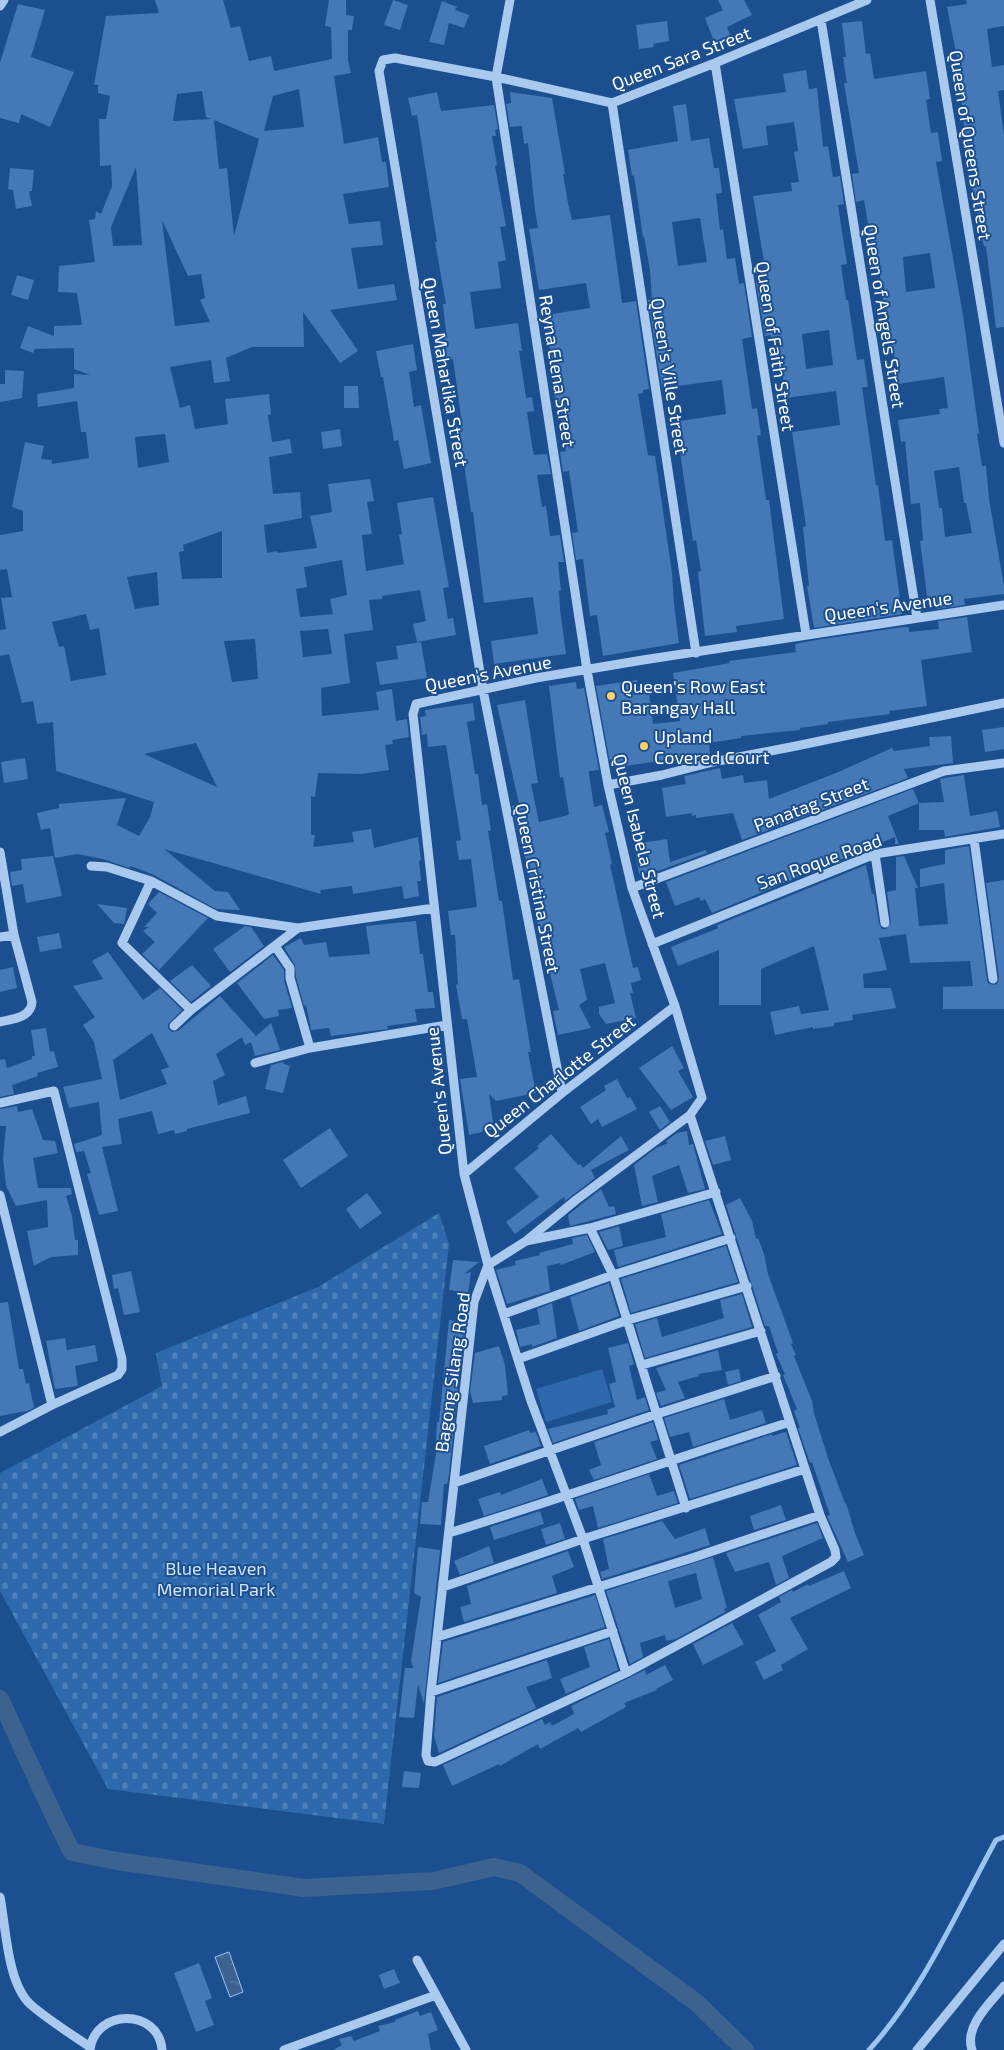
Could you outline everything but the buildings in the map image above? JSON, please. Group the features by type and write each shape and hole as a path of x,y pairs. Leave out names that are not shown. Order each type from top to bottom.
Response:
{"street":[{"path":"0,6 4,0"},
{"name":"Reyna Elena Street","path":"510,0 496,77 588,670"},
{"name":"Queen Sara Street","path":"383,60 395,58 496,77 612,103 867,0"},
{"name":"Queen of Queens Street","path":"930,0 1004,443"},
{"name":"Queen of Angels Street","path":"820,20 917,618"},
{"name":"Queen Maharlika Street","path":"383,60 379,71 483,690"},
{"name":"Queen of Faith Street","path":"715,63 806,634"},
{"name":"Queen's Ville Street","path":"612,103 696,653"},
{"name":"Queen's Avenue","path":"626,1673 599,1587 549,1452 518,1359 488,1265 464,1174 413,714 416,704 588,670 806,634 1004,605"},
{"name":"Queen Isabela Street","path":"588,670 608,785 632,888 675,1006"},
{"name":"Queen Cristina Street","path":"483,690 562,1093"},
{"path":"608,785 1004,703"},
{"name":"Panatag Street","path":"632,888 944,771 1004,763"},
{"name":"San Roque Road","path":"652,944 875,854 1004,834"},
{"path":"974,838 993,979"},
{"path":"0,852 14,935 32,1002 27,1014 0,1022"},
{"path":"875,854 885,923"},
{"path":"91,866 107,867 151,881 217,916 298,928 434,908"},
{"path":"151,881 122,943 191,1010"},
{"path":"174,1026 191,1010 298,928"},
{"path":"0,937 14,935"},
{"path":"276,946 290,968 290,978 310,1048"},
{"path":"488,1265 526,1241 576,1200 690,1115 702,1098 675,1006"},
{"name":"Queen Charlotte Street","path":"464,1174 562,1093 675,1006"},
{"path":"255,1063 310,1048 448,1025"},
{"path":"0,1104 54,1091 122,1358 122,1369 118,1375 52,1405 0,1432"},
{"path":"626,1673 831,1562 836,1557 835,1550 820,1515 690,1115"},
{"path":"526,1241 590,1228 716,1192"},
{"path":"0,1195 52,1405"},
{"path":"590,1228 613,1275 686,1508"},
{"path":"504,1314 613,1275 731,1238"},
{"name":"Bagong Silang Road","path":"488,1265 474,1302 431,1692 426,1755 428,1761 434,1762 626,1673"},
{"path":"518,1359 628,1320 746,1286"},
{"path":"642,1365 761,1331"},
{"path":"454,1483 776,1376"},
{"path":"449,1533 567,1497 672,1459 790,1422"},
{"path":"443,1587 582,1539 686,1508 805,1469"},
{"path":"437,1637 692,1558 820,1515"},
{"path":"431,1692 612,1631"},
{"path":"0,1897 2,1932 15,1979 29,2002 90,2049 98,2030 114,2019 134,2018 151,2026 161,2043 162,2050"},
{"path":"917,2050 1004,1944"},
{"path":"417,1960 466,2050"},
{"path":"972,2050 970,2042 976,2020 1004,1986"},
{"path":"284,2050 436,1995"}],"green space":[{"name":"Blue Heaven Memorial Park","path":"439,1213 449,1244 384,1824 108,1789 0,1591 0,1473 162,1386 156,1353 318,1287"},
{"path":"602,1369 612,1402 546,1422 536,1389"}],"water":[{"path":"229,1952 243,1992 230,1997 215,1957"}],"waterway":[{"path":"0,1699 72,1852 117,1861 304,1888 433,1881 494,1867 520,1873 697,2003 745,2050"},
{"path":"869,2050 888,2027 923,1976 996,1840 1004,1837"}],"place":[{"name":"Queen's Row East Barangay Hall","path":"611,696"},
{"name":"Upland Covered Court","path":"644,746"}]}
